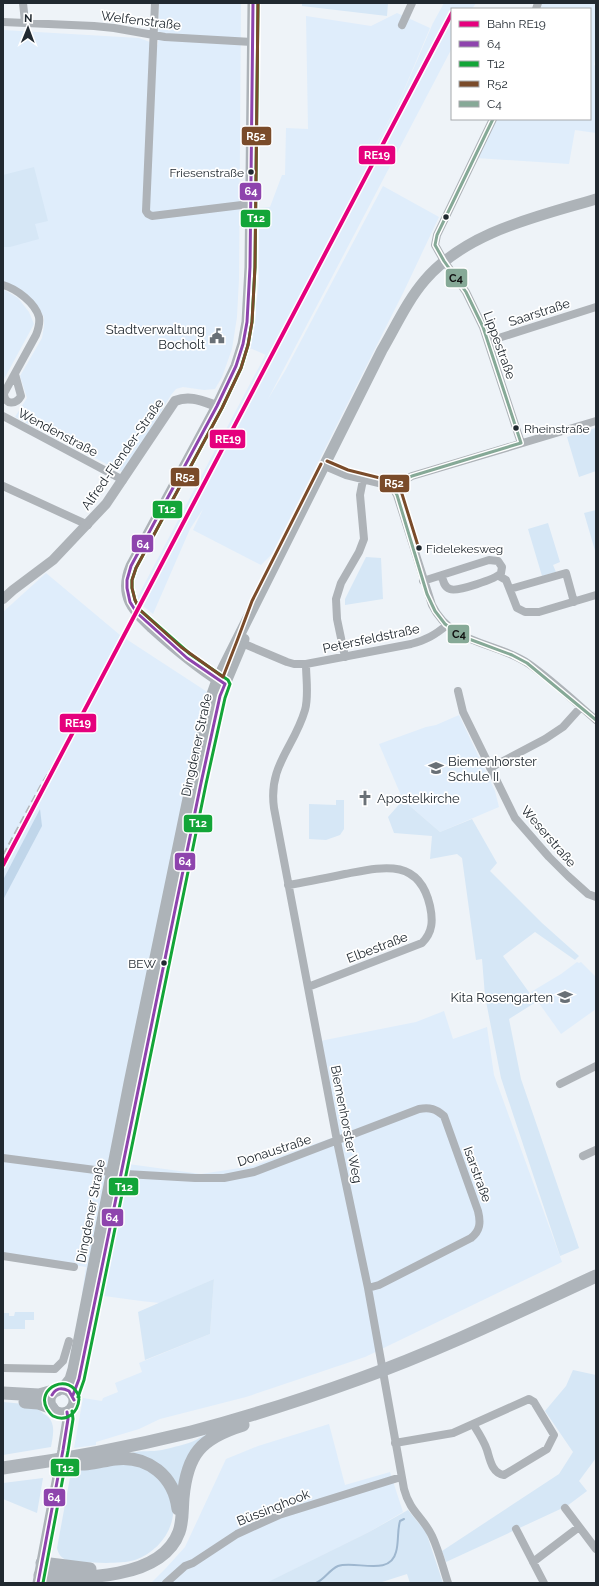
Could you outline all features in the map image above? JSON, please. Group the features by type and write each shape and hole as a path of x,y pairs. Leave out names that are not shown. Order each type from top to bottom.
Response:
{"highway":[{"path":"405,1365 596,1276"},
{"path":"80,1461 188,1437 279,1412 405,1365 524,1316 596,1282"},
{"path":"80,1461 258,1413 360,1382"},
{"path":"3,1393 39,1395 59,1389"},
{"path":"3,1400 38,1403 59,1411"},
{"path":"40,1574 53,1577 92,1576 123,1572 137,1569 158,1558 172,1545 180,1530 188,1467 198,1450 209,1439 266,1419 279,1412"},
{"path":"3,1468 40,1466 80,1461 129,1459 142,1462 154,1468 165,1477 173,1488 178,1514 175,1530 169,1542 151,1557 124,1566 40,1574"},
{"path":"3,1474 40,1466"}],"main road":[{"path":"221,682 196,666 136,612 128,596 126,585 130,566 217,406 236,366 243,344 247,322 250,267 253,3"},
{"path":"221,682 233,645 256,603 382,350 410,300 426,279 444,261 490,234 596,199"},
{"path":"221,682 242,643 256,603"},
{"name":"Dingdener Straße","path":"59,1411 73,1406 73,1395 79,1379 139,1035 192,779 212,694 221,682"},
{"name":"Dingdener Straße","path":"40,1574 64,1442 59,1411 50,1404 51,1396 70,1379 73,1369 116,1173 137,1094 220,696 221,682"},
{"name":"Dingdener Straße","path":"137,1094 138,1080 145,1044 144,1038 139,1035"},
{"path":"59,1389 67,1389 73,1395"}],"street":[{"path":"23,3 25,22"},
{"path":"155,3 146,211 152,216 250,204"},
{"path":"402,25 412,3"},
{"name":"Welfenstraße","path":"3,22 114,28 153,36 252,42"},
{"name":"Lippestraße","path":"493,120 437,235 435,245 444,261 466,292 489,341 521,443"},
{"path":"3,285 12,288 25,298 36,309 39,318 39,328 36,335 3,395 8,402 14,403 18,401 21,396 15,374"},
{"name":"Saarstraße","path":"489,341 596,307"},
{"name":"Alfred-Flender-Straße","path":"3,600 13,590 53,560 88,525 106,504 123,480 175,401 182,398 191,398 217,406"},
{"name":"Wendenstraße","path":"3,416 123,480"},
{"path":"393,488 397,484 412,476 596,421"},
{"path":"325,466 346,475 387,485 393,488 397,495 423,581 435,612 447,625 458,634 510,654 529,664 596,720"},
{"path":"345,657 337,619 336,599 341,583 359,552 364,539 360,495 363,480"},
{"path":"3,486 88,525"},
{"path":"423,581 493,560 498,561 502,567 499,576 456,590 447,588 444,584 442,576"},
{"path":"510,589 566,573 574,602"},
{"path":"499,576 506,580 517,608 525,612 535,613 596,595"},
{"name":"Petersfeldstraße","path":"242,643 287,662 294,664 306,664 425,640 447,625"},
{"name":"Biemenhorster Weg","path":"306,664 307,700 298,727 283,755 274,777 272,789 274,808 368,1288 407,1500 432,1536 448,1583"},
{"name":"Weserstraße","path":"458,691 463,712 515,818 548,856 568,876 588,894 596,897"},
{"path":"490,768 546,740 562,727 581,707"},
{"name":"Elbestraße","path":"288,885 379,868 398,868 412,875 421,884 425,891 431,911 431,929 422,943 308,987"},
{"path":"560,1084 596,1066"},
{"name":"Isarstraße","path":"338,1141 419,1110 429,1107 438,1110 444,1116 480,1219 480,1227 476,1234 471,1238 379,1285 368,1288"},
{"name":"Donaustraße","path":"3,1158 116,1173 195,1178 224,1178 254,1172 338,1141"},
{"path":"583,1156 596,1150"},
{"path":"3,1256 74,1267"},
{"path":"3,1368 55,1369 63,1361 69,1341"},
{"path":"396,1443 453,1433 473,1424 529,1399 534,1402 554,1435 547,1449 504,1475 496,1472 488,1459 487,1450 473,1424"},
{"name":"Büssinghook","path":"166,1583 185,1566 193,1563 237,1534 257,1524 299,1508 402,1477"},
{"path":"565,1508 596,1549"},
{"path":"533,1562 579,1527"},
{"path":"516,1529 544,1583"}],"shaded area":[{"path":"159,3 241,3 239,279 237,317 232,349 222,377 215,389 204,390 183,387 176,389 124,473 15,417 27,398 20,376 42,338 44,317 37,306 15,287 3,281 3,30 139,38 158,45"},
{"path":"302,3 388,3 387,16 302,6"},
{"path":"444,3 476,3 473,8 451,8 451,50 268,399 285,371 383,186 439,217 404,291 272,554 261,565 193,530 203,509 190,529 153,614 142,605 137,598 401,98 433,23"},
{"path":"537,3 596,3 596,54 594,65 596,66 596,133 575,130 569,164 476,158 493,120 591,120 591,8 535,8"},
{"path":"397,13 430,28 401,97 266,355 250,348 259,283 259,208 270,207 282,175 285,175 286,128 308,129 306,16 371,26"},
{"path":"34,167 48,221 35,224 39,239 10,247 3,247 3,175"},
{"path":"3,289 18,298 29,312 34,324 3,381"},
{"path":"595,428 596,471 579,477 567,437"},
{"path":"596,510 596,554 584,513"},
{"path":"548,523 560,562 553,565 556,572 542,576 528,529"},
{"path":"366,557 381,558 383,599 345,605 345,599"},
{"path":"46,573 120,635 218,699 121,1163 201,1174 253,1166 337,1136 320,1041 416,1022 444,1011 453,1039 487,1027 494,1075 562,1262 365,1357 246,1397 160,1419 139,1429 96,1442 96,1445 74,1448 83,1398 102,1401 103,1398 118,1392 115,1383 142,1372 139,1363 210,1334 214,1279 160,1303 141,1301 82,1293 86,1267 3,1254 3,612"},
{"name":"Biemenhorster Schule II","path":"459,715 495,791 499,807 440,832 403,800 379,744 426,727 436,725"},
{"path":"336,800 344,800 344,829 340,835 326,840 309,839 309,804 336,805"},
{"path":"403,800 440,832 472,819 497,863 490,871 542,923 579,956 575,960 535,932 503,956 536,1002 509,1019 521,1079 579,1248 560,1256 501,1078 485,996 482,959 476,960 462,858 457,854 430,859 432,836 394,833 388,817"},
{"path":"40,809 42,826 3,900 3,880"},
{"name":"Kita Rosengarten","path":"577,962 581,962 596,977 596,1009 561,1034 531,992 561,974"},
{"path":"214,1279 210,1334 145,1360 138,1312"},
{"path":"15,1312 34,1312 34,1320 25,1320 25,1329 4,1329 4,1313 9,1313 9,1316 14,1316"},
{"path":"573,1370 596,1375 596,1458 579,1481 587,1491 567,1506 446,1562 442,1551 559,1474 573,1452 545,1411 566,1386"},
{"path":"3,1402 35,1405 48,1417 51,1420 53,1429 51,1447 3,1455"},
{"path":"329,1424 345,1485 390,1472 403,1512 369,1532 267,1583 151,1583 185,1547 226,1459 258,1446"},
{"path":"212,1432 178,1494 131,1455 131,1453 135,1452 158,1451 184,1445"},
{"path":"115,1463 130,1464 143,1468 161,1479 167,1486 173,1506 173,1516 166,1535 153,1550 135,1560 102,1563 74,1561 63,1558 58,1553 57,1548 71,1472"},
{"path":"43,1478 37,1513 3,1499 3,1483"},
{"path":"408,1510 426,1532 443,1583 410,1583 407,1574 379,1583 266,1583 369,1532"}],"waterway":[{"path":"316,1583 338,1566 379,1566 387,1564 392,1560 396,1552 400,1521 404,1519"}],"railway":[{"path":"3,855 41,785 70,738"}],"rail line":[{"name":"RE19","path":"3,865 451,15"}],"transit line":[{"name":"64","path":"225,684 187,658 137,613 130,602 127,580 131,566 217,406 236,366 243,344 247,322 250,267 253,3"},
{"name":"T12","path":"78,1397 84,1380 206,784 225,698 230,684 228,680 190,654 140,610 135,600 132,580 136,568 222,408 241,368 248,345 252,322 255,267 258,3"},
{"name":"R52","path":"258,3 255,267 252,322 248,345 241,368 222,408 136,568 132,580 135,600 140,610 181,647 223,677 252,601 321,464"},
{"name":"C4","path":"493,120 437,235 435,245 444,261 466,292 483,327 521,443"},
{"name":"C4","path":"393,488 397,484 412,476 521,443"},
{"name":"R52","path":"327,461 348,470 388,480 396,484 402,494 419,549"},
{"name":"C4","path":"393,488 397,495 427,594 435,611 445,624 457,633 469,639 512,655 527,663 596,720"},
{"name":"64","path":"73,1395 79,1379 201,783 220,696 225,684"},
{"name":"T12","path":"79,1397 75,1389 69,1385 62,1384 55,1385 49,1389 45,1401 47,1409 53,1416 63,1418 74,1412 79,1399"},
{"name":"64","path":"52,1395 55,1391 64,1389 69,1391 74,1400"},
{"name":"T12","path":"43,1583 68,1451 73,1419 72,1411"},
{"name":"64","path":"38,1583 63,1450 68,1419 67,1412"}],"place":[{"name":"Friesenstraße","path":"251,172"},
{"name":"Stadtverwaltung Bocholt","path":"217,336"},
{"name":"Rheinstraße","path":"516,428"},
{"name":"Fidelekesweg","path":"419,548"},
{"name":"Biemenhorster Schule II","path":"436,768"},
{"name":"Apostelkirche","path":"365,798"},
{"name":"BEW","path":"164,963"},
{"name":"Kita Rosengarten","path":"565,997"}]}
